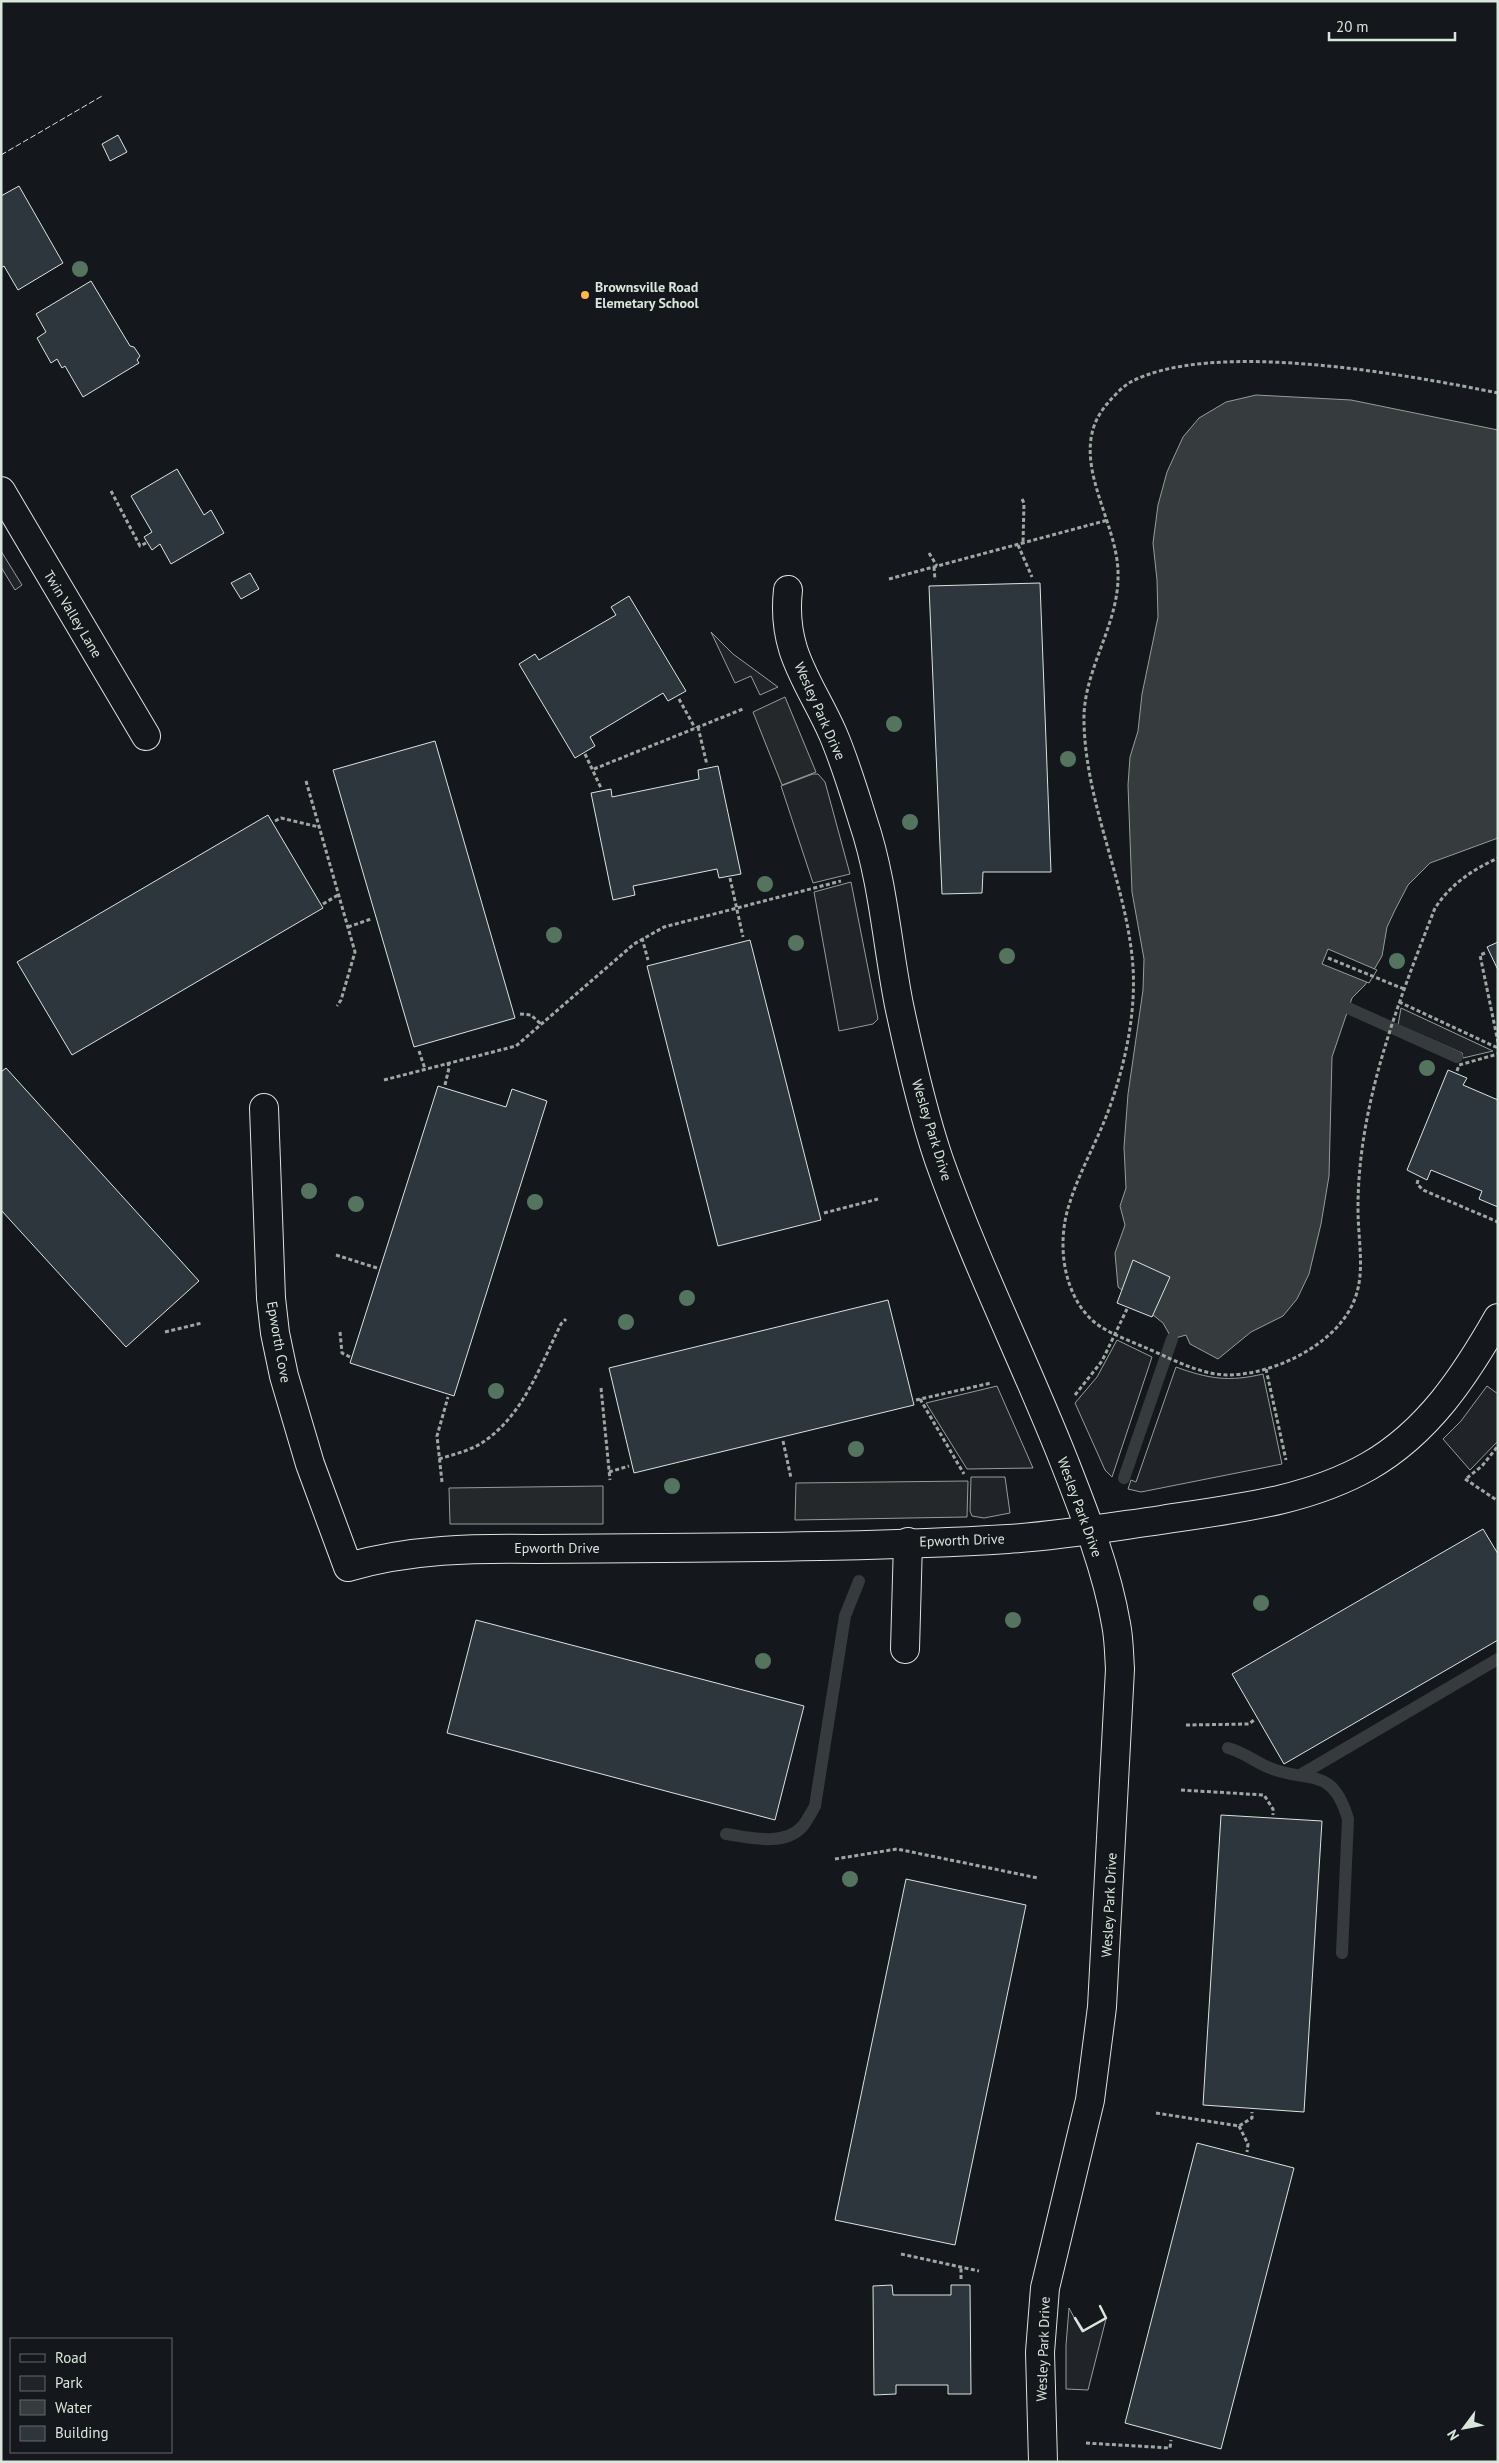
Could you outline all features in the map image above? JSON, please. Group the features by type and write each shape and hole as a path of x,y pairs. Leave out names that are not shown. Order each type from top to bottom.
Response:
{"street":[{"name":"Twin Valley Lane","path":"1,491 146,736"},
{"name":"Wesley Park Drive","path":"788,590 786,614 791,644 801,671 832,734 865,825 887,929 899,1004 918,1088 938,1158 958,1210 1034,1385 1091,1530 1116,1624 1120,1669 1110,1902 1102,2007 1090,2100 1050,2262 1042,2316 1040,2352 1043,2462"},
{"name":"Epworth Cove","path":"264,1108 274,1333 284,1376 310,1464 348,1567"},
{"name":"Epworth Drive","path":"348,1567 378,1558 411,1552 457,1548 722,1547 1010,1539 1091,1530 1235,1509 1286,1499 1336,1484 1390,1452 1431,1416 1455,1388 1498,1318"},
{"path":"905,1649 908,1542"}],"path":[{"path":"1498,393 1449,383 1375,372 1278,362 1204,364 1161,370 1126,384 1102,408 1089,450 1092,472 1108,520 1116,553 1119,577 1108,629 1087,687 1083,714 1084,737 1090,776 1129,935 1134,980 1128,1041 1111,1103 1069,1204 1063,1233 1064,1260 1070,1288 1079,1304 1091,1319 1116,1334 1175,1361 1216,1374 1241,1374 1266,1368 1302,1354 1320,1343 1337,1327 1352,1308 1359,1290 1358,1201 1361,1166 1374,1084 1387,1034 1435,908 1444,894 1460,879 1498,858"},
{"path":"111,491 140,546 146,544"},
{"path":"1022,499 1024,503 1023,543"},
{"path":"889,579 1108,520"},
{"path":"1018,544 1032,577"},
{"path":"929,553 936,567 935,580"},
{"path":"679,699 697,728 707,765"},
{"path":"594,769 743,709"},
{"path":"585,754 594,769 601,788"},
{"path":"306,781 355,952 341,1000 337,1006"},
{"path":"275,821 281,818 319,826"},
{"path":"730,878 743,937"},
{"path":"384,1080 516,1046 642,938 664,927 843,880"},
{"path":"323,904 338,895"},
{"path":"348,927 371,919"},
{"path":"642,938 648,960"},
{"path":"1485,953 1480,955 1498,1042"},
{"path":"1328,958 1404,989"},
{"path":"1399,1002 1498,1048"},
{"path":"520,1014 531,1014 542,1025"},
{"path":"419,1051 425,1069"},
{"path":"1457,1071 1459,1065 1498,1054"},
{"path":"445,1085 449,1068 448,1063"},
{"path":"1418,1180 1416,1184 1423,1190 1498,1222"},
{"path":"824,1213 878,1199"},
{"path":"336,1255 376,1268"},
{"path":"1069,1400 1090,1378 1116,1334 1127,1309"},
{"path":"440,1459 466,1451 485,1441 516,1411 561,1324 566,1319"},
{"path":"166,1332 202,1323"},
{"path":"340,1332 342,1353 350,1357"},
{"path":"1266,1368 1288,1468"},
{"path":"964,1474 918,1400 1000,1381"},
{"path":"601,1388 610,1480"},
{"path":"442,1482 437,1436 448,1397"},
{"path":"783,1441 791,1478"},
{"path":"1497,1448 1482,1466 1466,1478 1496,1500 1498,1507"},
{"path":"610,1472 629,1466"},
{"path":"1186,1725 1249,1724 1254,1720"},
{"path":"1181,1790 1264,1794 1273,1809 1273,1815"},
{"path":"836,1858 897,1848 1038,1878"},
{"path":"1156,2113 1239,2126 1252,2118 1252,2112"},
{"path":"1239,2126 1248,2144 1247,2152"},
{"path":"901,2254 979,2270"},
{"path":"961,2266 961,2280"},
{"path":"1086,2443 1170,2448 1171,2440"}],"green space":[{"path":"1,551 22,585 15,590 1,567"},
{"path":"711,632 733,654 778,687 760,695 751,676 735,683"},
{"path":"813,774 818,774 825,782 850,874 813,883 781,786"},
{"path":"851,882 878,1019 873,1024 839,1031 814,892"},
{"path":"1401,1008 1493,1051 1463,1058 1462,1053 1398,1025"},
{"path":"1117,1340 1152,1357 1112,1477 1105,1470 1075,1403 1097,1377"},
{"path":"1176,1367 1209,1377 1219,1378 1240,1378 1263,1374 1282,1464 1141,1492 1128,1489 1131,1480 1136,1482"},
{"path":"997,1386 1033,1468 967,1469 926,1403"},
{"path":"1487,1386 1498,1394 1498,1441 1470,1470 1443,1439 1461,1421"},
{"path":"971,1477 1005,1477 1010,1513 984,1518 972,1516 970,1511"},
{"path":"1069,2308 1082,2332 1106,2319 1088,2390 1066,2389 1066,2345"}],"shaded area":[{"path":"785,697 816,772 782,785 753,712"},
{"path":"968,1481 967,1517 795,1520 796,1483"},
{"path":"603,1486 603,1524 450,1524 449,1488"}],"water":[{"path":"1256,395 1351,400 1498,430 1498,838 1430,863 1408,885 1387,927 1382,956 1365,985 1352,998 1332,1057 1329,1176 1321,1224 1309,1274 1297,1299 1283,1316 1251,1332 1218,1359 1190,1344 1186,1335 1172,1339 1163,1323 1118,1287 1115,1253 1125,1225 1120,1206 1126,1188 1124,1147 1128,1094 1143,990 1144,959 1132,892 1128,785 1130,757 1138,731 1142,694 1158,617 1153,543 1158,505 1167,472 1183,437 1199,418 1226,402"}],"pier":[{"path":"1328,949 1377,970 1369,983 1322,964"}],"building":[{"path":"118,135 127,152 110,161 102,144"},
{"path":"19,186 63,263 18,290 4,266 1,268 1,196"},
{"path":"91,281 130,346 134,347 140,356 137,360 139,363 83,397 65,366 62,368 57,359 51,363 37,338 46,332 36,314"},
{"path":"177,469 204,515 211,510 224,533 171,564 160,544 152,550 144,537 152,532 131,496"},
{"path":"250,573 259,589 241,599 231,583"},
{"path":"1040,583 1051,872 983,872 982,893 942,894 929,586"},
{"path":"629,596 686,691 668,701 663,693 590,737 595,746 575,758 519,664 535,654 539,660 616,615 611,607"},
{"path":"435,741 515,1018 414,1047 333,770"},
{"path":"718,766 741,874 719,878 717,869 633,886 635,895 613,900 591,793 611,789 612,797 699,779 698,770"},
{"path":"268,815 323,908 72,1055 17,962"},
{"path":"750,940 821,1220 718,1246 647,966"},
{"path":"1498,942 1498,970 1487,947"},
{"path":"6,1068 199,1281 126,1347 1,1210 1,1072"},
{"path":"1448,1070 1467,1078 1463,1085 1498,1100 1498,1207 1479,1199 1482,1191 1431,1170 1427,1180 1407,1170"},
{"path":"438,1086 506,1107 512,1089 547,1101 454,1396 350,1363"},
{"path":"1133,1260 1170,1277 1152,1317 1117,1303"},
{"path":"888,1300 914,1405 634,1473 609,1368"},
{"path":"1483,1529 1498,1554 1498,1640 1284,1764 1232,1674"},
{"path":"476,1620 804,1706 775,1820 447,1733"},
{"path":"1221,1815 1322,1821 1304,2112 1203,2105"},
{"path":"906,1879 1026,1905 955,2245 835,2220"},
{"path":"1197,2143 1294,2168 1221,2449 1125,2423"},
{"path":"892,2285 893,2295 951,2295 951,2285 970,2285 971,2394 948,2394 948,2385 896,2385 896,2394 874,2395 873,2286"}],"waterway":[{"path":"1348,1008 1457,1057"},
{"path":"1124,1478 1172,1339"},
{"path":"726,1834 766,1839 785,1837 802,1827 815,1806 845,1616 859,1581"},
{"path":"1302,1774 1498,1659"},
{"path":"1228,1748 1284,1773 1318,1779 1327,1783 1335,1790 1342,1802 1348,1819 1342,1953"}],"fence":[{"path":"1,155 102,96"}],"wall":[{"path":"1075,2318 1083,2331 1106,2318 1100,2306"}],"place":[{"name":"Brownsville Road Elemetary School","path":"585,295"}]}
